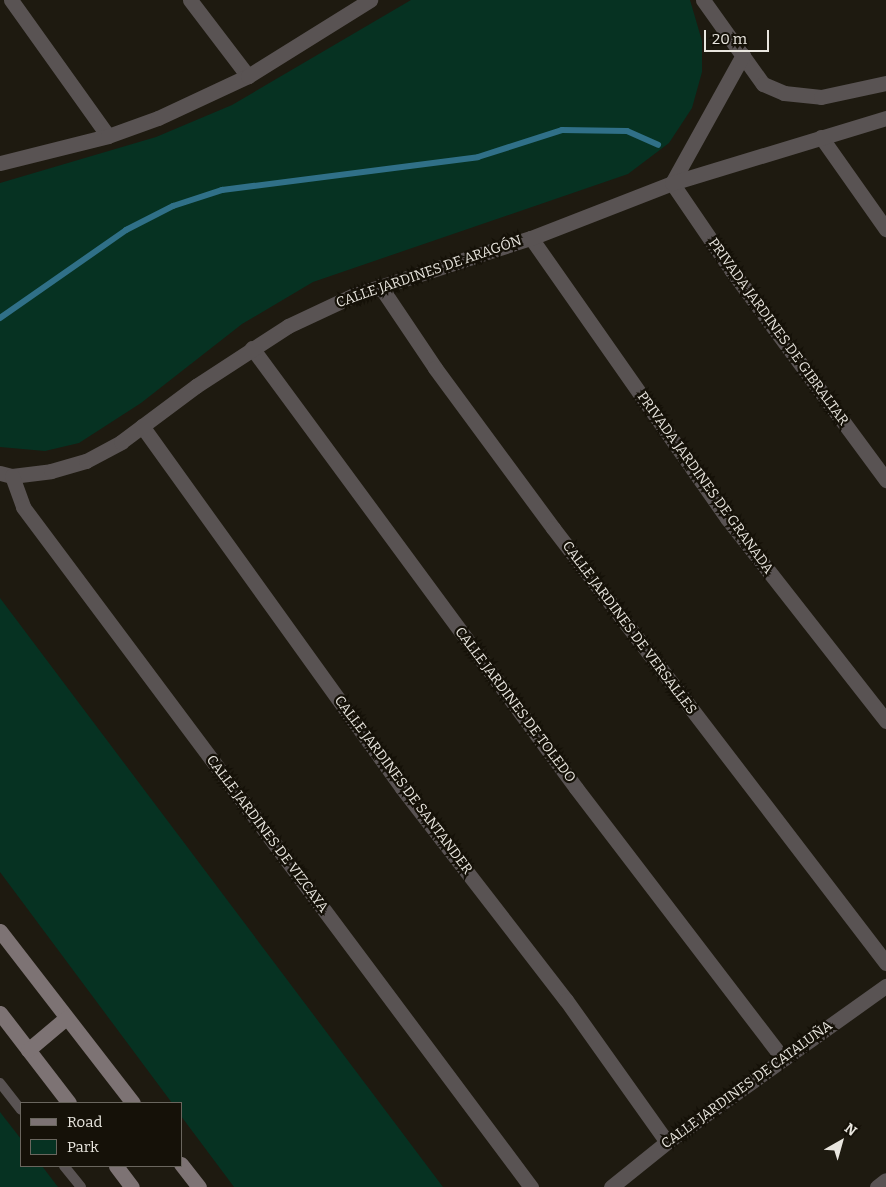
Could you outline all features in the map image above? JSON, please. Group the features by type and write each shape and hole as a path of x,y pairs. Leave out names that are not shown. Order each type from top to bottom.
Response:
{"main road":[{"path":"0,931 132,1102"},
{"path":"0,1013 68,1102"},
{"path":"28,1050 66,1018"},
{"path":"182,1165 199,1187"},
{"path":"117,1167 132,1187"}],"street":[{"path":"11,0 108,136"},
{"path":"190,0 248,76"},
{"path":"703,0 763,84 784,93 821,96 886,83"},
{"path":"0,163 108,136 158,118 248,76 361,2"},
{"path":"672,183 743,55"},
{"name":"CALLE JARDINES DE ARAGÓN","path":"6,474 86,462 121,442 252,348 288,326 380,286 531,238 672,183 886,118"},
{"path":"821,137 886,229"},
{"name":"PRIVADA JARDINES DE GIBRALTAR","path":"672,183 738,279 886,480"},
{"name":"PRIVADA JARDINES DE GRANADA","path":"531,238 727,518 886,722"},
{"name":"CALLE JARDINES DE VERSALLES","path":"380,286 435,368 553,528 886,963"},
{"name":"CALLE JARDINES DE TOLEDO","path":"252,348 576,788 783,1059"},
{"name":"CALLE JARDINES DE SANTANDER","path":"142,426 402,788 566,1000 667,1142"},
{"name":"CALLE JARDINES DE VIZCAYA","path":"6,474 23,507 530,1187"},
{"name":"CALLE JARDINES DE CATALUÑA","path":"611,1187 667,1142 886,986"},
{"path":"877,1187 886,1180"}],"lane":[{"path":"0,1082 20,1109"},
{"path":"65,1167 80,1187"}],"green space":[{"path":"411,0 690,0 702,41 702,72 692,108 669,143 628,174 313,282 242,324 141,403 79,443 45,451 0,447 0,183 156,137 232,105"},
{"path":"0,598 443,1187 234,1187 182,1117 182,1102 171,1102 0,872"},
{"path":"0,1112 20,1138 20,1167 43,1167 58,1187 0,1187"}],"waterway":[{"path":"0,318 126,230 173,206 222,190 478,157 562,130 627,131 658,145"}]}
